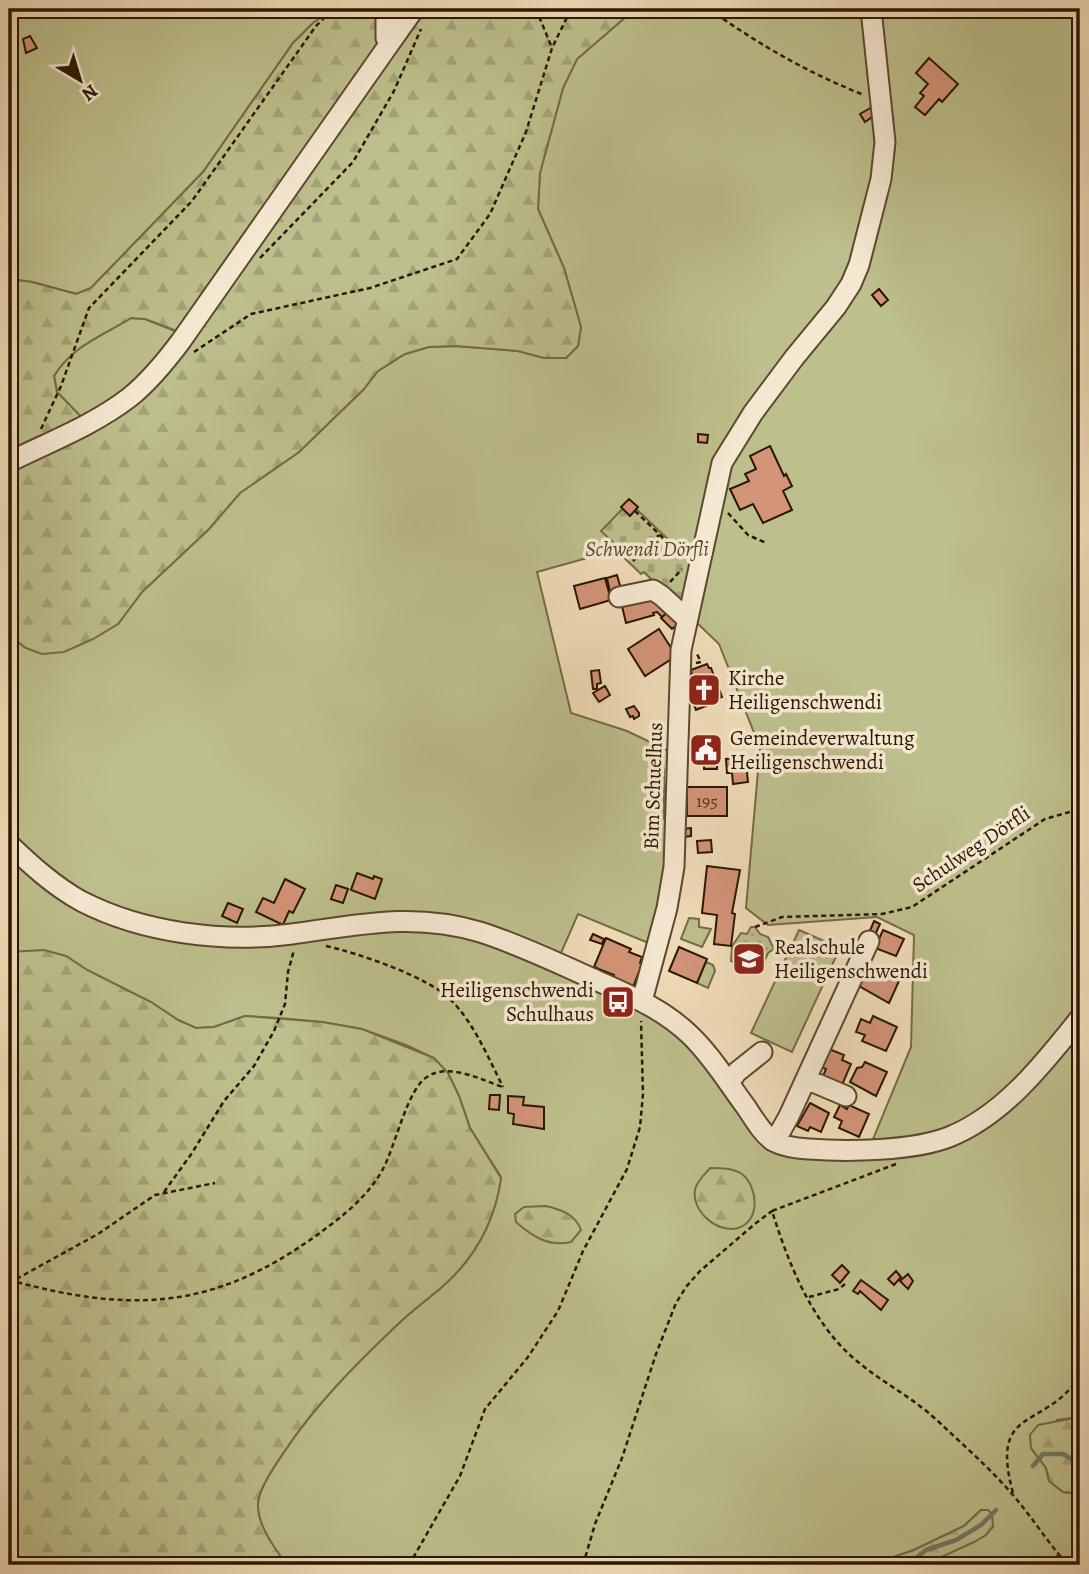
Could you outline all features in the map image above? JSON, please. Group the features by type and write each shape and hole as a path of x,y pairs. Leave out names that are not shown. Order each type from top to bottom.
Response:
{"street":[{"path":"386,9 386,38 390,43"},
{"name":"Bim Schuelhus","path":"645,1003 674,867 679,668 687,619 722,463 794,358 847,292 859,265 884,157 881,97 871,9"},
{"path":"9,461 110,411 131,397 161,366 285,196 390,43 419,15"},
{"path":"619,597 653,590 687,619"},
{"path":"9,844 38,871 79,900 114,915 146,924 198,933 254,936 289,934 374,921 442,923 506,942 645,1003 664,1014 688,1033 765,1133 785,1146 819,1150 905,1147 950,1137 978,1122 1017,1090 1048,1058 1080,1018"},
{"path":"775,1142 869,941"},
{"path":"729,1083 737,1072 762,1052"},
{"path":"806,1079 846,1096"}],"path":[{"path":"43,9 52,12 60,9"},
{"path":"31,451 61,386 89,308 192,201 316,26 333,9"},
{"path":"536,9 552,48"},
{"path":"185,358 251,314 370,288 457,258 490,214 526,132 552,48 571,9"},
{"path":"709,9 761,44 815,74 864,95 881,97"},
{"path":"259,259 353,162 394,91 419,15"},
{"path":"716,496 748,535 766,543"},
{"path":"635,512 689,562 665,587"},
{"path":"633,561 659,535"},
{"name":"Schulweg Dörfli","path":"755,927 782,918 883,914 912,908 1045,819 1080,809"},
{"path":"10,1281 119,1301 180,1299 209,1292 275,1263 343,1216 366,1194 384,1167 411,1100 424,1079 436,1071 452,1071 503,1087 465,1018 440,991 421,980 385,966 320,945"},
{"path":"164,1192 224,1101 254,1066 274,1031 285,1003 291,955 295,948"},
{"path":"409,1565 460,1476 481,1417 492,1398 538,1344 558,1311 583,1251 626,1169 640,1127 643,1072 640,1024 645,1003"},
{"path":"583,1565 594,1524 622,1458 656,1354 676,1303 686,1287 772,1211 892,1167 901,1160 905,1147"},
{"path":"10,1281 89,1239 155,1195 215,1183"},
{"path":"772,1211 788,1258 808,1297 826,1326 851,1356 923,1407 1014,1496 1068,1565"},
{"path":"808,1297 839,1289 845,1284"},
{"path":"1014,1496 1006,1452 1012,1435 1029,1418 1064,1397 1080,1376"},
{"path":"1056,1551 1060,1565"}],"green space":[{"path":"9,9 335,9 314,22 293,43 203,172 91,288 77,294 9,279"},
{"path":"335,9 402,9 410,13 414,9 635,9 577,59 563,88 540,173 538,209 564,268 581,327 578,346 566,358 544,358 518,351 455,346 429,347 405,354 378,371 363,390 299,452 240,493 209,529 142,592 118,624 64,652 42,654 26,648 9,635 9,279 76,294 91,288 203,172 293,43 314,22","holes":["131,318 145,319 177,331 131,397 87,423 57,392 54,376 61,366 88,342"]},
{"path":"635,9 1080,9 1080,1417 1057,1420 1031,1448 1046,1468 1049,1481 1063,1492 1080,1494 1080,1565 924,1565 986,1535 981,1510 964,1526 914,1550 870,1565 287,1565 268,1536 258,1512 261,1491 268,1477 296,1435 337,1386 402,1320 442,1287 464,1264 482,1238 494,1209 501,1177 470,1128 448,1073 434,1058 406,1045 362,1029 279,1018 245,1016 214,1027 196,1028 66,956 9,952 9,635 26,648 118,624 142,592 209,529 240,493 299,452 363,390 378,371 405,354 429,347 455,346 518,351 544,358 566,358 578,346 581,327 564,268 538,209 540,173 563,88 577,59","holes":["618,547 719,644 760,748 746,908 768,925 877,917 914,935 911,1047 869,1149 765,1133 664,1014 557,962 578,914 656,946 675,825 664,819 664,770 677,769 677,755 627,731 571,713 537,572 616,550"]},
{"path":"131,318 145,319 185,335 87,423 57,392 54,376 79,349"},
{"name":"Schwendi Dörfli","path":"629,502 694,564 681,608 644,572 641,574 616,550 618,547 601,531"},
{"path":"689,918 699,919 699,927 711,929 702,947 681,939"},
{"path":"751,927 768,937 774,949 768,953 759,973 731,961 732,946 741,933 747,934"},
{"path":"799,930 840,948 792,1052 751,1033"},
{"path":"44,950 66,956 196,1028 214,1027 245,1016 322,1022 362,1029 434,1058 448,1073 470,1128 501,1178 494,1209 482,1238 464,1264 442,1287 402,1320 337,1386 296,1435 268,1477 259,1498 258,1512 268,1536 287,1565 9,1565 9,952"},
{"path":"706,962 713,965 715,971 708,988 697,983"},
{"path":"710,1168 742,1174 751,1187 754,1211 751,1218 738,1228 722,1228 708,1219 697,1206 696,1187"},
{"path":"546,1206 575,1220 581,1230 571,1242 542,1240 516,1222 515,1214 524,1207"},
{"path":"1080,1417 1080,1494 1063,1492 1049,1481 1046,1468 1031,1448 1030,1435 1038,1425"},
{"path":"981,1510 988,1510 992,1514 993,1527 974,1542 924,1565 870,1565 914,1550 964,1526"}],"building":[{"path":"30,36 37,48 26,53 23,39"},
{"path":"929,58 958,84 942,102 939,99 925,115 915,107 924,96 920,93 928,84 916,73"},
{"path":"872,107 876,114 865,122 860,114"},
{"path":"879,289 888,300 881,306 872,295"},
{"path":"698,434 708,435 707,443 698,442"},
{"path":"770,446 784,476 786,474 792,486 783,491 792,510 763,523 753,504 740,510 730,489 749,481 745,474 756,469 750,456"},
{"path":"629,499 638,507 630,516 621,507"},
{"path":"617,575 621,589 610,592 607,578"},
{"path":"605,578 611,600 580,609 574,586"},
{"path":"657,595 671,609 662,617 657,612 626,623 621,602"},
{"path":"671,609 680,622 672,629 661,618"},
{"path":"659,629 675,654 645,676 628,649"},
{"name":"Kirche Heiligenschwendi","path":"707,664 722,697 705,703 706,706 696,710 694,705 701,703 700,700 694,702 687,682 693,680 691,670"},
{"path":"599,670 601,683 597,684 597,689 593,689 591,671"},
{"path":"605,686 610,695 599,702 593,693"},
{"path":"634,706 639,716 634,719 626,709"},
{"name":"Gemeindeverwaltung Heiligenschwendi","path":"695,736 718,737 717,769 704,769 704,764 694,764"},
{"path":"736,758 736,764 746,763 748,782 733,784 732,773 727,773 726,759"},
{"path":"687,787 727,787 727,816 687,816"},
{"path":"691,828 691,836 683,837 682,829"},
{"path":"711,840 712,852 698,853 697,841"},
{"path":"707,866 740,870 732,913 735,914 731,946 714,944 717,915 702,913"},
{"path":"357,873 373,879 374,876 382,879 375,899 351,890"},
{"path":"285,879 305,889 293,913 289,911 283,925 256,912 263,898 274,903"},
{"path":"336,885 348,889 343,903 331,899"},
{"path":"228,903 243,909 237,923 222,916"},
{"path":"874,921 880,924 875,935 869,933"},
{"path":"883,930 904,939 896,956 875,948"},
{"path":"593,934 604,939 602,944 590,940"},
{"path":"606,938 642,957 633,987 594,967"},
{"path":"679,947 707,959 697,983 669,971"},
{"path":"881,967 889,971 887,975 899,981 889,1003 859,986 865,973 876,978"},
{"path":"873,1016 897,1027 886,1051 862,1041 865,1035 856,1032 861,1019 870,1023"},
{"path":"829,1049 844,1055 842,1060 851,1064 842,1085 823,1076 826,1069 821,1067"},
{"path":"865,1062 887,1072 876,1096 850,1082 857,1068 862,1067"},
{"path":"490,1095 500,1095 499,1110 489,1109"},
{"path":"508,1096 524,1097 523,1105 544,1107 544,1129 513,1124 514,1114 508,1113"},
{"path":"810,1103 829,1113 821,1132 810,1127 808,1131 797,1126"},
{"path":"840,1105 847,1109 849,1105 869,1114 859,1137 839,1128 842,1121 834,1117"},
{"path":"842,1265 849,1272 840,1283 832,1275"},
{"path":"896,1271 901,1277 894,1285 888,1279"},
{"path":"908,1274 913,1281 908,1289 900,1281"},
{"path":"861,1280 888,1300 881,1310 860,1291 858,1294 853,1291"}],"waterway":[{"path":"1033,1466 1043,1454 1063,1454 1080,1464"},
{"path":"892,1565 916,1558 926,1550 956,1540 981,1525 996,1510"}],"place":[{"name":"Kirche Heiligenschwendi","path":"704,690"},
{"name":"Gemeindeverwaltung Heiligenschwendi","path":"706,750"},
{"name":"Realschule Heiligenschwendi","path":"749,959"},
{"name":"Heiligenschwendi Schulhaus","path":"618,1002"}]}
